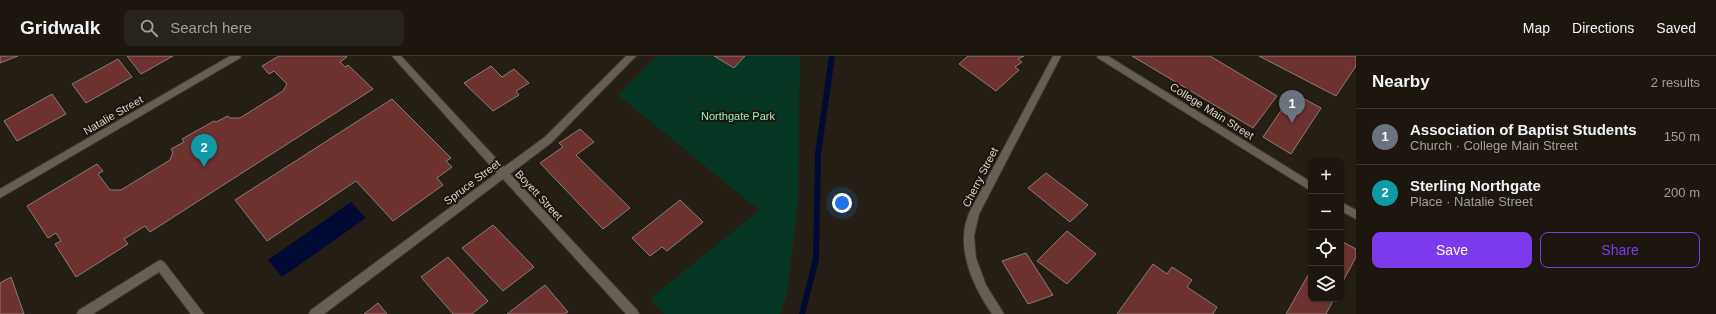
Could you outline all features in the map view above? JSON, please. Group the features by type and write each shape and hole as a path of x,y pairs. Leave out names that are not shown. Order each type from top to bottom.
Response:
{"street":[{"name":"Natalie Street","path":"0,194 237,56"},
{"name":"Boyett Street","path":"396,56 632,314"},
{"name":"Spruce Street","path":"315,314 548,140 632,56"},
{"name":"Cherry Street","path":"998,314 986,297 974,268 969,239 974,214 1057,56"},
{"name":"College Main Street","path":"1101,56 1308,185"},
{"path":"1344,208 1356,215"},
{"path":"83,314 160,264 198,314"}],"green space":[{"name":"Northgate Park","path":"657,56 800,56 798,201 787,295 780,314 664,314 650,299 759,210 618,95"}],"water":[{"path":"351,202 366,218 282,277 268,260"}],"building":[{"path":"0,56 18,56 0,63"},
{"path":"127,56 173,56 141,74"},
{"path":"279,56 345,56 347,57 340,62 345,67 348,65 373,89 150,232 145,226 124,239 128,244 76,277 55,244 61,241 56,233 48,238 27,206 97,164 103,171 98,174 110,190 121,190 170,160 173,152 171,149 184,142 182,139 214,121 216,122 228,116 230,118 240,118 283,91 287,84 274,71 269,74 262,66"},
{"path":"714,56 745,56 734,68"},
{"path":"968,56 1024,56 1018,59 1022,62 1015,67 1019,70 996,91 959,64"},
{"path":"1132,56 1210,56 1277,96 1253,128"},
{"path":"1259,56 1356,56 1356,66 1336,96"},
{"path":"118,59 132,77 86,103 72,84"},
{"path":"491,66 502,77 514,69 529,83 516,91 519,95 493,111 464,83"},
{"path":"1293,93 1321,108 1291,154 1263,137"},
{"path":"52,94 66,114 17,141 4,121"},
{"path":"392,99 451,158 446,161 452,167 437,178 443,185 393,221 356,181 267,241 235,200"},
{"path":"580,129 594,142 576,155 630,208 603,229 540,163 563,147 559,143"},
{"path":"1046,173 1088,205 1070,222 1028,188"},
{"path":"680,200 703,222 667,251 662,247 650,256 632,238"},
{"path":"493,225 534,267 503,291 462,248"},
{"path":"1067,231 1096,254 1067,284 1037,261"},
{"path":"1344,243 1356,249 1356,257 1344,279"},
{"path":"1026,253 1053,295 1028,304 1002,261"},
{"path":"448,257 488,301 472,314 453,314 421,277"},
{"path":"1153,264 1167,274 1172,267 1192,280 1187,287 1217,307 1213,314 1117,314"},
{"path":"1308,275 1308,302 1332,302 1326,314 1286,314"},
{"path":"11,277 24,314 0,314 0,283"},
{"path":"545,285 568,312 564,314 507,314"},
{"path":"378,303 387,314 364,314"}],"waterway":[{"path":"802,314 816,259 818,154 832,56"}],"place":[{"name":"Association of Baptist Students","path":"1292,123"},
{"name":"Sterling Northgate","path":"204,167"}]}
